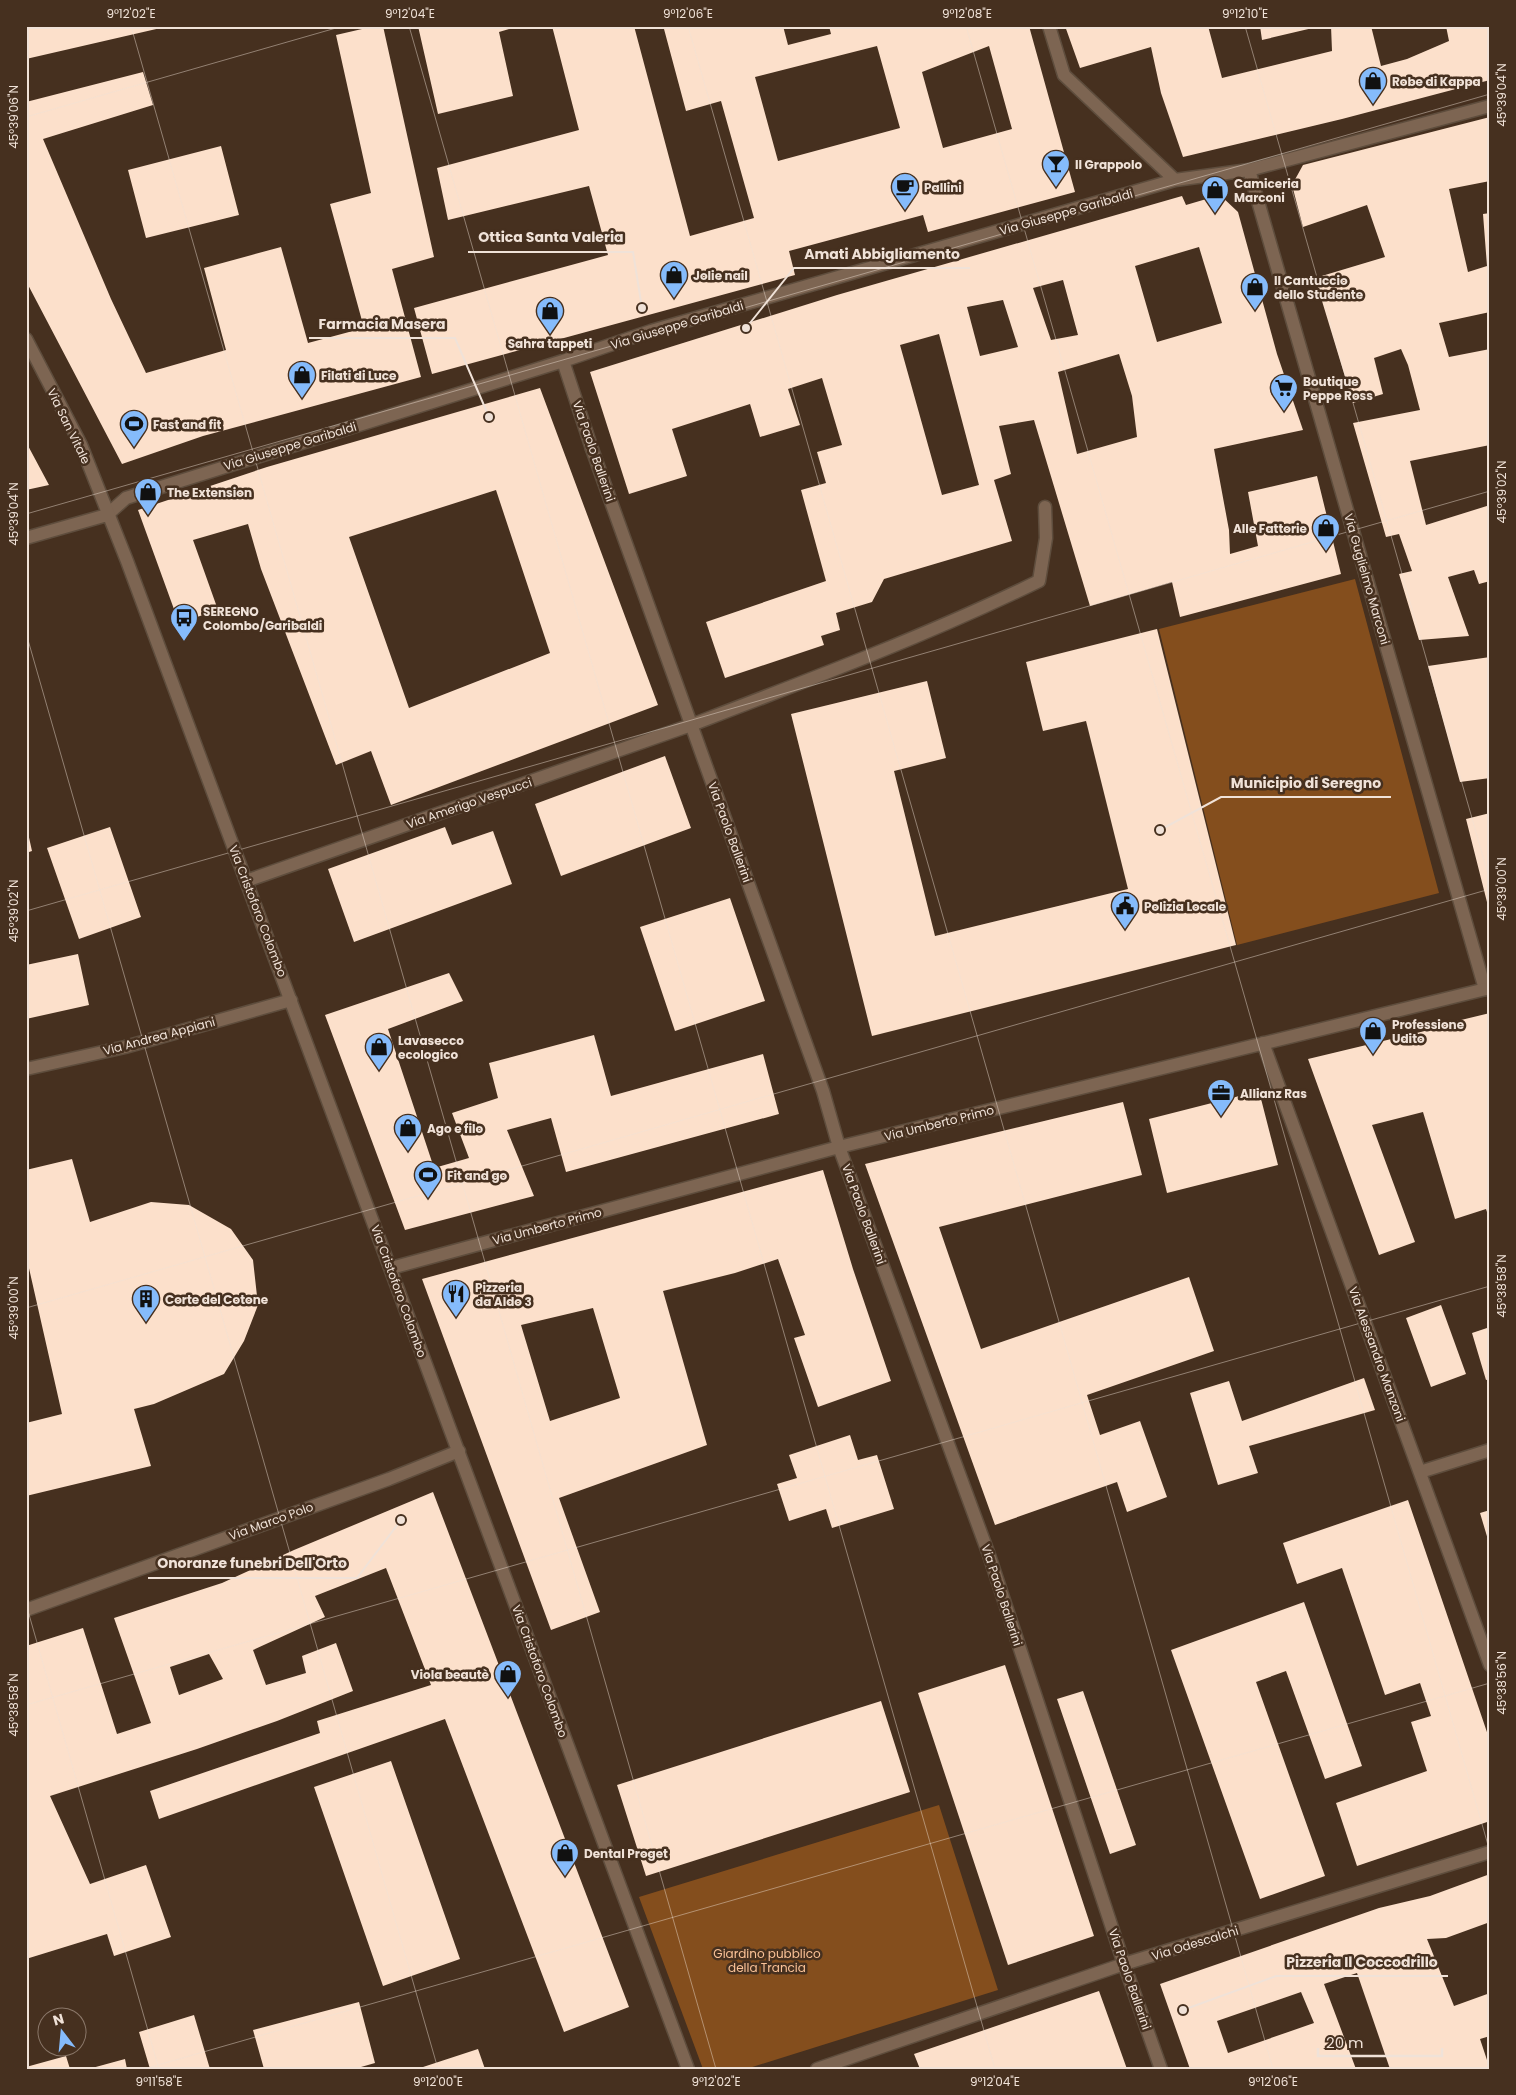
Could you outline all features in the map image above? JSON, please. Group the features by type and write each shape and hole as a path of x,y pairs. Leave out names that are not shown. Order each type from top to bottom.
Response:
{"street":[{"path":"1049,26 1064,75 1175,180"},
{"name":"Via Giuseppe Garibaldi","path":"107,514 126,498 563,361 651,331 1175,180 1249,170 1490,106"},
{"name":"Via Guglielmo Marconi","path":"1249,170 1488,988"},
{"name":"Via San Vitale","path":"26,339 81,445 107,514"},
{"name":"Via Paolo Ballerini","path":"563,361 592,449 823,1091 839,1147 989,1555 1124,1964 1161,2069"},
{"name":"Via Amerigo Vespucci","path":"246,881 691,725 907,642 972,614 1039,581 1046,538 1045,507"},
{"path":"26,538 107,514"},
{"name":"Via Cristoforo Colombo","path":"107,514 130,570 291,1000 688,2069"},
{"name":"Via Umberto Primo","path":"391,1268 839,1147 1488,988"},
{"name":"Via Andrea Appiani","path":"26,1069 125,1047 291,1000"},
{"name":"Via Alessandro Manzoni","path":"1263,1043 1490,1665"},
{"path":"1420,1472 1490,1450"},
{"name":"Via Marco Polo","path":"26,1610 459,1452"},
{"name":"Via Odescalchi","path":"817,2069 1124,1964 1490,1852"}],"green space":[{"path":"1355,579 1439,893 1237,945 1159,629"},
{"name":"Giardino pubblico della Trancia","path":"939,1805 998,1990 746,2069 703,2069 639,1897"}],"building":[{"path":"26,26 165,26 165,27 26,59"},
{"path":"375,26 383,26 434,257 392,269 421,377 203,436 122,464 26,281 26,102 143,72 153,105 43,139 111,299 146,373 226,350 204,268 281,247 308,343 364,328 330,204 371,193 336,35"},
{"path":"418,26 520,26 499,32 513,96 438,114"},
{"path":"552,26 634,26 690,236 754,218 721,101 686,111 664,29 674,26 783,26 788,45 831,34 829,26 1029,26 1075,192 928,232 923,215 789,251 795,275 432,374 414,308 608,255 589,186 448,220 437,168 579,130","holes":["877,46 900,128 778,161 755,77","989,46 1012,129 943,148 922,72"]},
{"path":"1065,26 1208,26 1222,78 1332,51 1331,26 1371,26 1381,66 1407,59 1449,41 1446,26 1490,26 1490,80 1342,119 1183,157 1161,93 1151,47 1080,68"},
{"path":"1260,26 1317,26 1317,27 1262,40"},
{"path":"1490,117 1490,181 1449,189 1468,272 1487,266 1483,214 1490,213 1490,312 1439,323 1449,357 1490,349 1490,445 1410,461 1426,525 1490,505 1490,581 1479,584 1474,570 1448,577 1469,636 1419,640 1399,574 1412,571 1399,534 1386,537 1353,423 1420,410 1408,365 1401,349 1374,358 1383,394 1353,403 1315,278 1385,257 1367,205 1303,227 1292,185 1303,165"},
{"path":"221,146 239,215 146,238 128,170"},
{"path":"1220,195 1238,212 1277,354 1303,430 1214,449 1229,530 1230,554 1258,546 1248,492 1317,476 1341,574 1180,617 1172,582 1090,606 1034,420 999,426 1011,474 994,480 1012,541 884,579 872,602 836,613 840,630 821,636 824,645 725,678 706,622 826,581 801,490 826,483 817,452 842,445 822,378 788,389 800,425 760,437 750,404 672,429 687,476 629,494 590,372 837,295 1182,196 1186,205","holes":["1199,247 1222,323 1157,342 1135,266","1063,280 1078,335 1051,340 1033,288","1003,300 1018,347 980,356 967,307","939,334 979,485 942,495 900,345","1119,354 1132,396 1137,437 1077,454 1058,372"]},
{"path":"540,388 658,705 391,805 371,751 336,765 261,569 248,524 193,540 218,610 179,623 138,510 267,467","holes":["496,490 550,653 409,708 349,537"]},
{"path":"26,442 49,485 26,490"},
{"path":"1157,629 1236,945 872,1036 791,714 927,681 946,758 894,771 935,936 1128,889 1086,721 1043,731 1026,662"},
{"path":"1490,657 1490,778 1460,782 1428,666"},
{"path":"665,756 691,828 561,876 535,804"},
{"path":"1490,813 1490,910 1489,910 1466,819"},
{"path":"26,824 32,851 26,853"},
{"path":"110,827 141,917 79,939 47,848"},
{"path":"445,827 452,845 493,831 512,884 354,942 328,869"},
{"path":"730,898 765,1001 675,1031 640,927"},
{"path":"78,954 89,1005 26,1019 26,965"},
{"path":"449,973 463,1001 388,1029 434,1168 469,1158 452,1113 498,1098 489,1063 594,1035 611,1096 763,1054 779,1114 566,1172 551,1118 507,1130 534,1196 405,1230 325,1015"},
{"path":"1490,1013 1490,1221 1486,1209 1455,1219 1423,1112 1372,1125 1415,1242 1379,1255 1308,1059 1433,1029 1432,1027"},
{"path":"1259,1091 1278,1165 1167,1193 1149,1119"},
{"path":"1123,1102 1142,1175 939,1227 981,1349 1189,1277 1214,1351 1087,1395 1100,1435 1140,1421 1167,1497 1127,1512 1117,1482 995,1525 865,1164"},
{"name":"Corte del Cotone","path":"72,1159 90,1222 151,1202 189,1205 231,1229 253,1260 258,1305 244,1341 224,1374 154,1404 134,1409 151,1466 26,1496 26,1423 62,1414 26,1255 26,1170"},
{"path":"823,1170 853,1269 891,1381 818,1407 794,1338 805,1335 778,1259 735,1273 663,1291 707,1445 559,1498 600,1612 551,1630 422,1279","holes":["593,1308 620,1398 550,1421 521,1325"]},
{"path":"1441,1305 1466,1374 1431,1387 1406,1318"},
{"path":"1490,1327 1490,1379 1486,1380 1472,1333"},
{"path":"1364,1378 1375,1410 1249,1446 1258,1473 1218,1485 1190,1393 1229,1381 1242,1421"},
{"path":"850,1435 858,1460 877,1455 894,1509 832,1528 826,1509 789,1521 777,1484 797,1478 789,1455"},
{"path":"433,1492 629,2007 564,2032 445,1719 159,1819 150,1791 320,1733 317,1721 431,1685 386,1568 315,1596 325,1617 253,1650 266,1685 306,1673 302,1656 336,1643 353,1691 277,1721 197,1749 50,1796 90,1884 146,1865 171,1937 114,1956 107,1934 26,1959 26,1646 83,1628 117,1734 151,1723 114,1618 222,1583 294,1550","holes":["209,1654 223,1679 179,1695 170,1667"]},
{"path":"1408,1500 1490,1741 1490,1821 1357,1866 1336,1803 1427,1771 1411,1722 1431,1716 1420,1683 1385,1695 1342,1568 1297,1584 1283,1543"},
{"path":"1490,1510 1490,1543 1489,1543 1480,1513"},
{"path":"1304,1602 1362,1766 1325,1779 1286,1671 1256,1682 1325,1876 1260,1899 1171,1650"},
{"path":"1005,1665 1094,1936 1008,1965 918,1693"},
{"path":"1083,1691 1136,1845 1110,1854 1057,1699"},
{"path":"881,1701 910,1792 646,1876 617,1785"},
{"path":"391,1761 460,1959 383,1986 314,1787"},
{"path":"1490,1874 1490,1922 1446,1938 1427,1939 1454,2006 1490,1993 1490,2036 1480,2039 1490,2069 1390,2069 1357,1973 1324,1984 1356,2069 1190,2069 1160,1984 1379,1908 1430,1896","holes":["1301,1992 1314,2023 1228,2053 1217,2021"]},
{"path":"1099,1991 1127,2069 920,2069 914,2054"},
{"path":"359,2002 375,2063 354,2069 264,2069 253,2030"},
{"path":"194,2015 210,2069 150,2069 139,2032"},
{"path":"478,2049 485,2069 420,2069 420,2068"},
{"path":"59,2058 67,2058 70,2069 26,2069 26,2067"},
{"path":"125,2059 127,2069 92,2069 92,2068"}],"place":[{"name":"Robe di Kappa","path":"1373,105"},
{"name":"Il Grappolo","path":"1056,188"},
{"name":"Pallini","path":"905,211"},
{"name":"Camiceria Marconi","path":"1215,214"},
{"name":"Jolie nail","path":"674,299"},
{"name":"Ottica Santa Valeria","path":"642,308"},
{"name":"Il Cantuccio dello Studente","path":"1255,311"},
{"name":"Amati Abbigliamento","path":"746,328"},
{"name":"Sahra tappeti","path":"550,335"},
{"name":"Filati di Luce","path":"302,399"},
{"name":"Boutique Peppe Ross","path":"1284,412"},
{"name":"Farmacia Masera","path":"489,417"},
{"name":"Fast and fit","path":"134,448"},
{"name":"The Extension","path":"148,516"},
{"name":"Alle Fattorie","path":"1326,552"},
{"name":"SEREGNO Colombo/Garibaldi","path":"184,642"},
{"name":"Municipio di Seregno","path":"1160,830"},
{"name":"Polizia Locale","path":"1125,930"},
{"name":"Professione Udito","path":"1373,1055"},
{"name":"Lavasecco ecologico","path":"379,1071"},
{"name":"Allianz Ras","path":"1221,1117"},
{"name":"Ago e filo","path":"408,1152"},
{"name":"Fit and go","path":"428,1199"},
{"name":"Pizzeria da Aldo 3","path":"456,1318"},
{"name":"Corte del Cotone","path":"146,1323"},
{"name":"Onoranze funebri Dell'Orto","path":"401,1520"},
{"name":"Viola beautè","path":"508,1698"},
{"name":"Dental Proget","path":"565,1877"},
{"name":"Pizzeria Il Coccodrillo","path":"1183,2010"}]}
